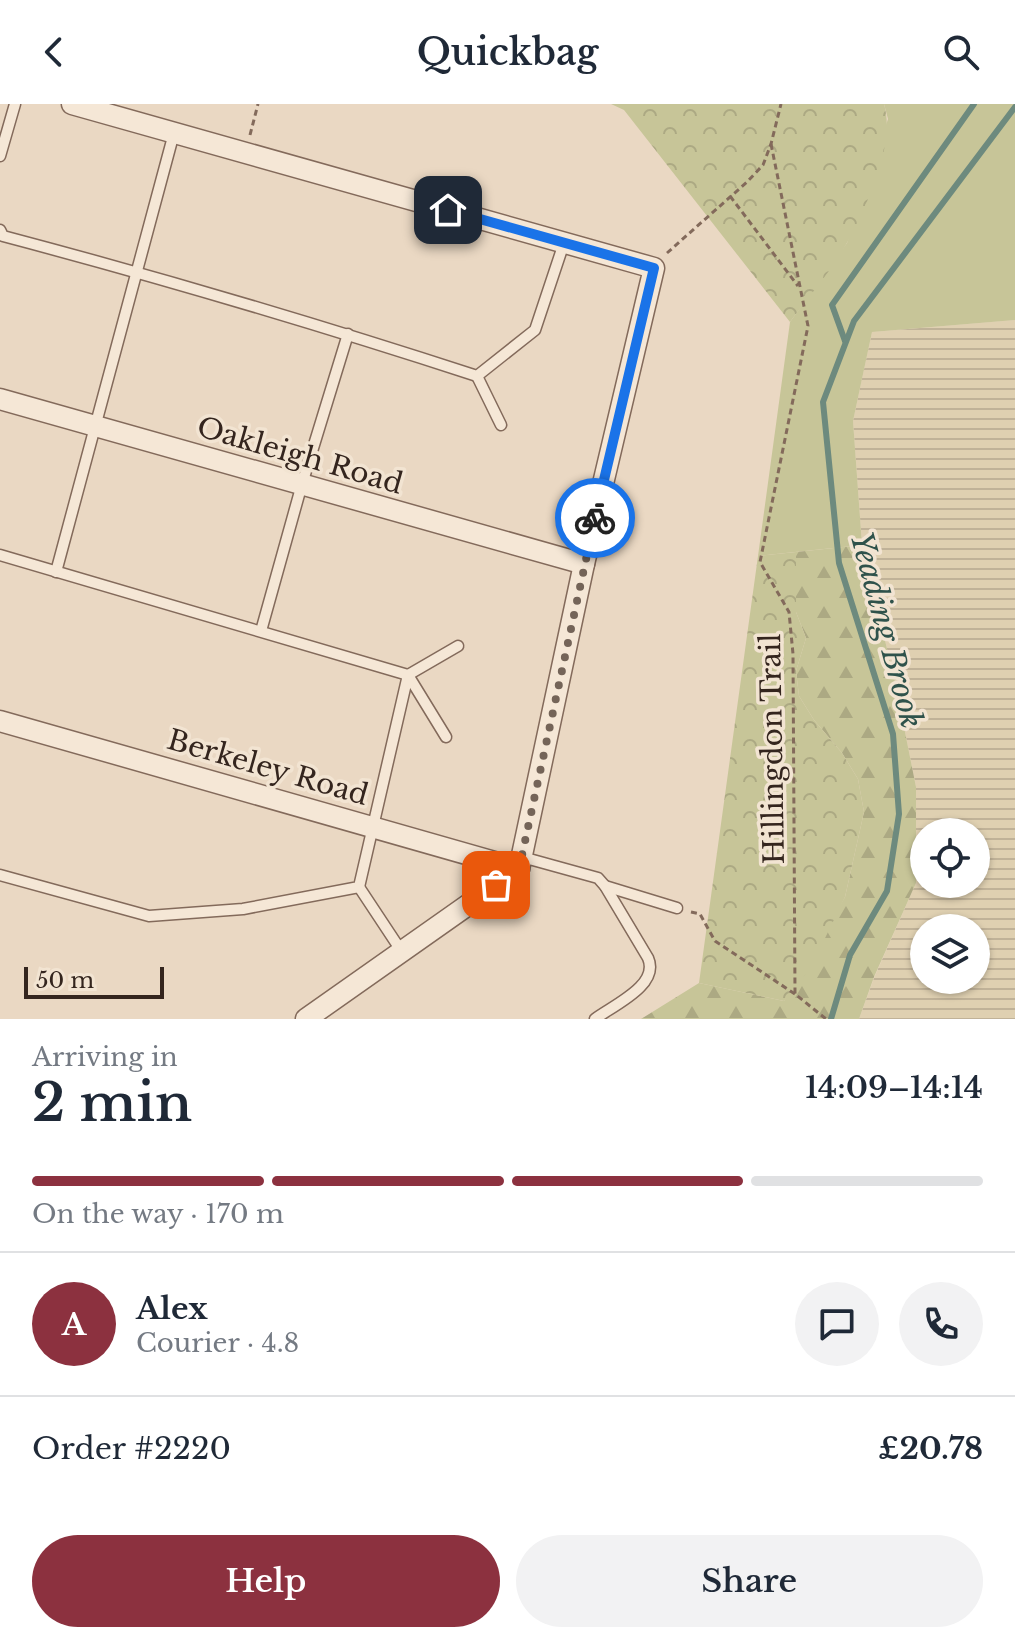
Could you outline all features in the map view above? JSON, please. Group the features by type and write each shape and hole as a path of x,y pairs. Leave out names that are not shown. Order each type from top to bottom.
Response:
{"street":[{"path":"72,104 654,268 584,564 521,863 306,1019"},
{"name":"Oakleigh Road","path":"0,399 584,564"},
{"name":"Berkeley Road","path":"0,721 373,826 521,863"}],"lane":[{"path":"0,156 15,104"},
{"path":"56,572 174,133"},
{"path":"0,230 3,236 348,334 477,376 501,425"},
{"path":"477,376 535,330 564,243"},
{"path":"261,631 348,334"},
{"path":"0,555 408,675 446,737"},
{"path":"402,952 359,887 408,675 458,646"},
{"path":"521,863 598,878 652,967 649,977 641,985 595,1019"},
{"path":"0,875 149,916 243,909 359,887"},
{"path":"605,886 677,908"}],"path":[{"path":"245,153 258,104"},
{"path":"654,268 763,165 781,104"},
{"name":"Hillingdon Trail","path":"771,144 808,326 760,562 789,612 793,654 795,994"},
{"path":"730,196 801,289"},
{"path":"677,908 700,914 715,941 795,994 826,1019"}],"shaded area":[{"path":"1015,320 1015,1019 859,1019 910,897 990,898 990,818 916,818 916,787 862,545 853,421 872,332"}],"green space":[{"path":"611,104 884,104 887,120 883,155 863,210 835,262 790,322 624,110"},
{"path":"884,104 1015,104 1015,320 872,332 853,421 862,545 758,556 790,322 847,243 888,119"},
{"path":"862,545 916,787 916,818 910,818 910,896 859,1019 641,1019 699,983 784,1001 845,897 864,812 858,779 799,696 796,671 806,638 796,612 796,552"},
{"path":"796,552 796,612 806,638 796,671 799,696 858,779 864,812 845,897 811,967 784,1001 699,983 758,556"}],"waterway":[{"path":"845,341 832,305 974,104"},
{"name":"Yeading Brook","path":"831,1019 850,955 887,891 899,814 893,734 839,563 823,402 854,321 1015,107"}],"way so far":[{"path":"496,885 519,869 595,518"}],"route":[{"path":"448,210 654,268 595,518"}]}
